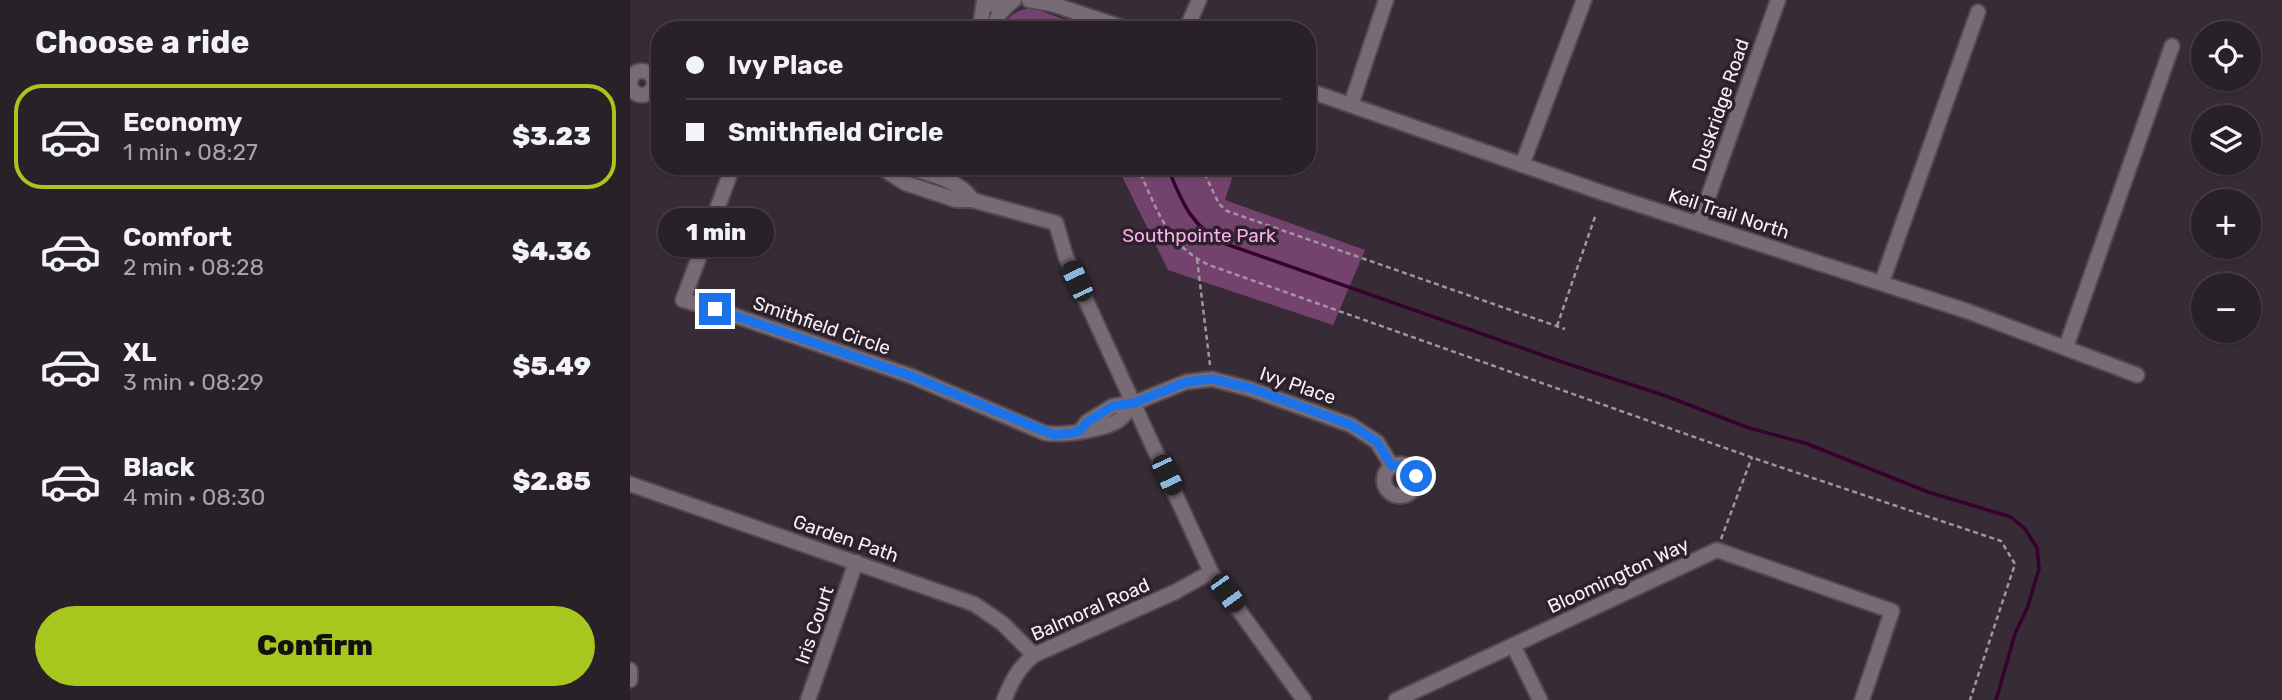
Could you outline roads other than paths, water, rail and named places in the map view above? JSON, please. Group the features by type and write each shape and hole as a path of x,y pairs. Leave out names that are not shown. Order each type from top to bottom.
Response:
{"street":[{"path":"981,21 984,0 996,6 1012,2"},
{"path":"1029,0 1051,2 1105,21"},
{"path":"1190,21 1199,0"},
{"path":"1350,105 1386,0"},
{"path":"1522,165 1584,0"},
{"name":"Duskridge Road","path":"1699,223 1777,0"},
{"path":"996,21 1012,2"},
{"path":"1882,282 1978,12"},
{"path":"2066,347 2172,46"},
{"name":"Keil Trail North","path":"1316,93 1522,165 1882,282 2137,375"},
{"name":"Smithfield Circle","path":"730,175 683,300 911,376 1045,433 1065,435 1081,430 1093,430 1120,419 1134,403"},
{"path":"891,175 956,200 972,200 1056,223 1066,257 1211,572 1304,700"},
{"path":"926,190 932,175"},
{"path":"940,175 964,189 972,200"},
{"name":"Ivy Place","path":"1134,403 1175,386 1212,379 1250,388 1351,425 1377,442 1392,466"},
{"name":"Garden Path","path":"630,484 975,604 1002,623 1034,655"},
{"name":"Bloomington Way","path":"1396,700 1717,550 1892,611 1861,700"},
{"name":"Iris Court","path":"808,700 856,562"},
{"name":"Balmoral Road","path":"1004,700 1022,664 1034,655 1175,592 1211,572"},
{"path":"1513,645 1540,700"},
{"path":"630,670 630,680"}],"waterway":[{"path":"1171,175 1195,221 1226,244 1666,396 1749,428 1805,443 1928,492 2011,517 2025,529 2037,548 2039,569 2028,606 2015,634 1996,700"}],"park label":[{"name":"Southpointe Park","path":"1199,235"}]}
